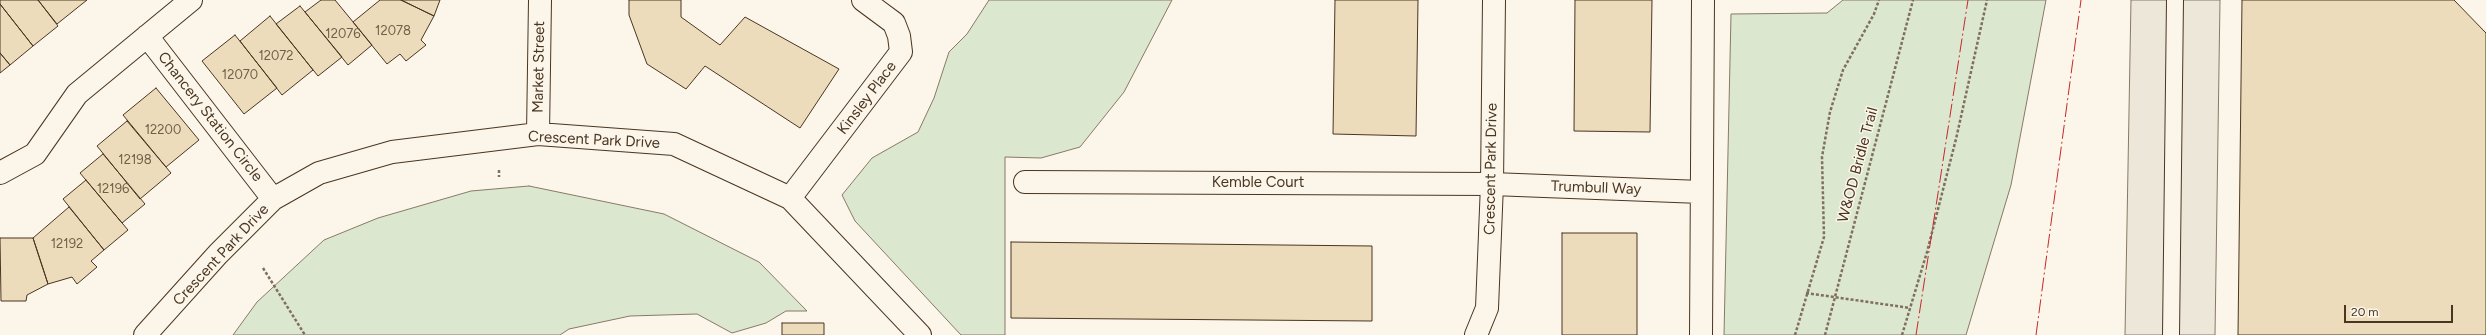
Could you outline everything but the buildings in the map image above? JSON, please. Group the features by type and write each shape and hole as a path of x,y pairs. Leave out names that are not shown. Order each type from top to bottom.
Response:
{"street":[{"path":"0,173 35,154 77,94 191,0"},
{"name":"Market Street","path":"538,134 540,0"},
{"name":"Kinsley Place","path":"790,198 901,52 899,36 894,23 863,0"},
{"name":"Crescent Park Drive","path":"1476,335 1487,308 1492,184 1494,0"},
{"path":"1701,335 1703,0"},
{"name":"Chancery Station Circle","path":"147,36 273,199"},
{"name":"Crescent Park Drive","path":"145,335 218,254 273,199 319,173 392,152 538,134 674,144 790,198 920,335"},
{"name":"Kemble Court","path":"1025,182 1492,184"},
{"name":"Trumbull Way","path":"1492,184 1701,192"}],"lane":[{"path":"2171,335 2175,0"}],"path":[{"path":"1795,335 1806,293 1824,236 1822,157 1830,112 1843,70 1874,14 1879,0"},
{"name":"W&OD Bridle Trail","path":"1825,335 1913,0"},
{"path":"1902,335 1956,139 1987,0"},
{"path":"263,268 305,335"},
{"path":"1806,293 1910,308"}],"green space":[{"path":"989,0 1172,0 1124,92 1080,147 1041,158 1005,157 1005,335 961,335 855,221 842,195 872,158 918,132 934,98 949,52 967,34"},
{"path":"1843,0 2046,0 2011,185 1966,335 1724,335 1731,14 1827,13"},
{"path":"529,186 664,214 759,262 807,311 786,311 766,323 732,333 697,314 630,316 569,329 560,335 233,335 257,302 324,240 378,218 471,191"}],"shaded area":[{"path":"2131,0 2220,0 2215,335 2125,335"}],"power":[{"path":"1916,335 1968,0"},
{"path":"2036,335 2081,0"}]}
